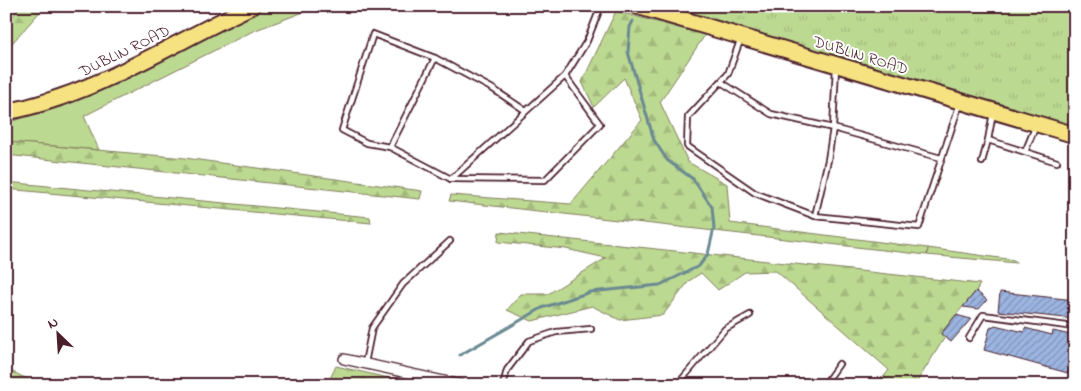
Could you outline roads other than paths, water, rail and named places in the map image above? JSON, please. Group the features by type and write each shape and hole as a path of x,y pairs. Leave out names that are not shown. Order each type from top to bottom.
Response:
{"main road":[{"name":"DUBLIN ROAD","path":"6,112 28,108 84,90 252,6"},
{"name":"DUBLIN ROAD","path":"637,6 1075,135"}],"street":[{"path":"344,359 365,363 423,380 462,385"}],"lane":[{"path":"451,180 565,76 586,41 601,6"},
{"path":"526,111 493,89 435,58 373,34 342,130 367,143 390,147 451,180 545,180 600,124 565,76"},
{"path":"741,37 728,74 688,117 687,146 755,193 815,216 919,226 960,101"},
{"path":"390,147 435,58"},
{"path":"815,216 828,160 833,128 837,65"},
{"path":"721,82 771,114 833,128 941,158"},
{"path":"982,162 993,111"},
{"path":"1026,152 1036,124"},
{"path":"988,140 1057,162"},
{"path":"365,363 372,328 403,284 450,241"},
{"path":"968,338 983,314 1075,326"},
{"path":"677,385 725,329 750,315"},
{"path":"503,385 507,370 529,341 556,332 591,329"},
{"path":"824,385 839,364"}],"waterway":[{"path":"460,355 542,308 590,292 660,285 699,266 708,254 714,228 712,207 693,179 667,160 654,140 628,52 630,27 633,21"}]}
